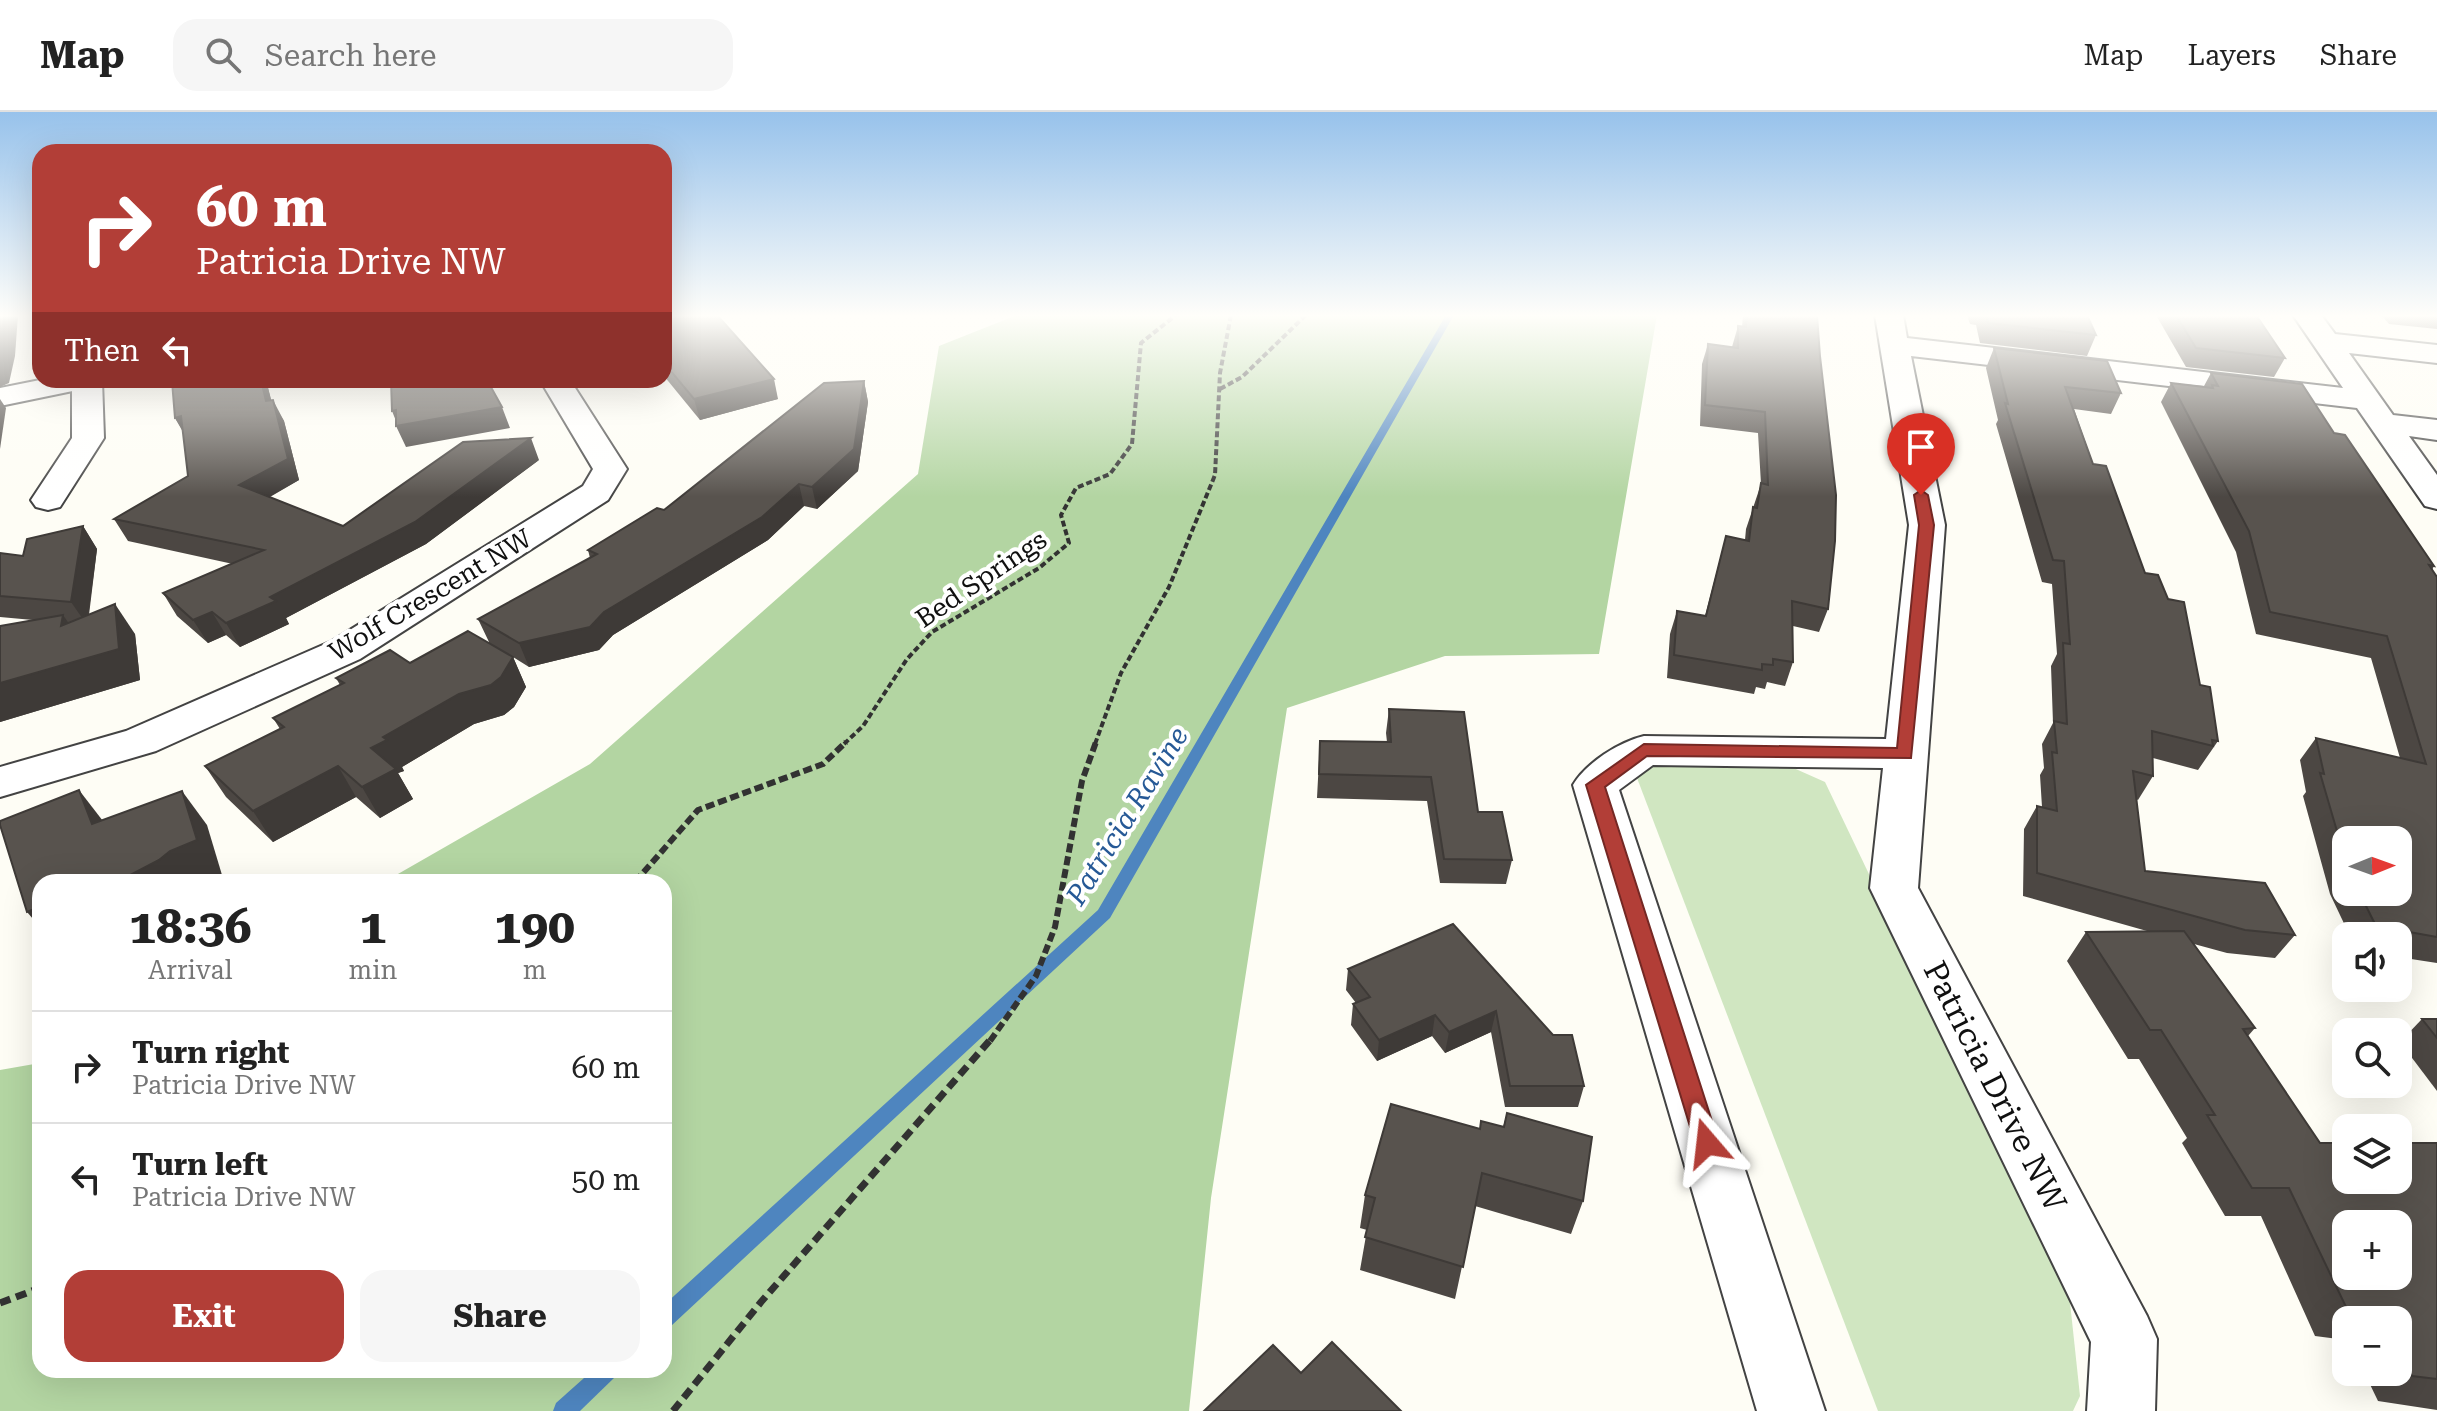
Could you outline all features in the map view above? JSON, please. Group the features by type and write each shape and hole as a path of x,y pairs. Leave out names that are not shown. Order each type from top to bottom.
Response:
{"street":[{"name":"Patricia Drive NW","path":"1900,376 1927,525 1894,888 2124,1339 2121,1411"},
{"path":"2161,376 2376,412 2437,430"},
{"path":"2351,376 2437,499"},
{"path":"0,397 46,388"},
{"path":"48,500 88,438 86,388"},
{"name":"Wolf Crescent NW","path":"0,782 141,741 346,650 596,493 610,469 560,388"},
{"path":"1791,1411 1595,785 1644,750 1905,754"}],"path":[{"name":"Bed Springs","path":"642,874 698,810 823,764 863,726 907,659 932,632 1039,568 1069,543 1061,515 1076,488 1110,474 1132,444 1138,376"},
{"path":"673,1411 761,1302 989,1042 1036,976 1055,927 1087,767 1121,673 1169,587 1215,475 1221,376"},
{"path":"1219,390 1243,376"},
{"path":"0,1303 32,1291"}],"green space":[{"path":"934,376 1647,376 1599,654 1445,656 1287,708 1211,1198 1189,1411 0,1411 0,1070 32,1064 32,1378 672,1378 672,874 398,874 590,764 918,474"},
{"path":"1662,759 1789,766 1825,782 2069,1293 2080,1396 2073,1411 1878,1411 1637,778"}],"building":[{"path":"675,376 771,376 774,379 694,399"},
{"path":"1706,376 1822,376 1836,495 1835,541 1828,609 1792,601 1793,662 1773,659 1773,665 1762,664 1762,670 1674,655 1677,611 1706,616 1726,536 1749,541 1753,507 1757,508 1761,483 1768,485 1765,412 1705,405"},
{"path":"2001,376 2113,376 2121,393 2065,387 2093,464 2106,466 2145,573 2158,575 2168,599 2184,602 2200,685 2210,687 2218,741 2212,740 2213,746 2152,731 2153,776 2133,771 2145,871 2265,883 2295,935 2245,930 2037,873 2037,806 2057,811 2052,752 2057,753 2054,721 2067,724 2063,643 2070,644 2064,561 2053,560 2005,403 2008,404"},
{"path":"2212,376 2302,384 2334,433 2345,435 2434,566 2429,565 2437,577 2437,937 2412,932 2412,922 2374,922 2366,906 2412,906 2412,826 2335,826 2320,773 2324,774 2316,738 2426,764 2387,636 2270,612 2249,531 2171,383 2213,388 2212,385 2218,386"},
{"path":"864,381 854,449 812,487 799,484 762,517 604,612 590,627 519,643 478,619 597,554 588,550 657,508 664,510 824,383"},
{"path":"173,388 263,388 266,401 273,400 288,459 239,485 343,526 463,442 531,438 415,522 270,597 276,601 226,623 212,612 193,620 163,593 264,550 114,519 188,476 181,416 175,418"},
{"path":"391,388 491,388 502,407 396,426 396,410 392,411"},
{"path":"83,526 71,602 0,596 0,553 23,556 27,539"},
{"path":"115,604 119,649 0,683 0,626 63,615 61,626"},
{"path":"468,631 513,657 501,677 491,685 459,694 383,737 387,740 371,748 396,769 362,787 338,766 253,811 205,766 284,727 273,718 344,683 336,678 390,650 410,663"},
{"path":"1389,709 1464,712 1478,812 1502,812 1512,860 1444,859 1431,777 1319,774 1320,741 1391,742"},
{"path":"79,790 92,824 182,791 197,840 170,851 132,874 32,874 32,910 27,912 0,821"},
{"path":"1453,924 1553,1035 1572,1035 1584,1086 1510,1086 1496,1011 1449,1032 1435,1015 1379,1040 1353,1004 1370,997 1348,969"},
{"path":"2184,931 2255,1028 2243,1029 2320,1143 2332,1143 2332,1194 2412,1194 2412,1143 2437,1143 2437,1379 2412,1376 2412,1306 2346,1306 2338,1290 2412,1290 2412,1210 2332,1210 2332,1278 2289,1188 2252,1188 2207,1115 2215,1115 2161,1030 2150,1030 2086,932"},
{"path":"2422,1019 2437,1019 2437,1038"},
{"path":"1391,1104 1480,1129 1481,1121 1504,1127 1507,1113 1592,1137 1583,1201 1482,1173 1463,1267 1365,1237 1375,1198 1365,1195"},
{"path":"1332,1342 1401,1411 1204,1411 1273,1345 1301,1373"}],"waterway":[{"name":"Patricia Ravine","path":"672,1312 1104,914 1415,376"},
{"name":"Patricia Ravine","path":"564,1411 599,1378"}],"route":[{"path":"1707,1143 1595,785 1644,750 1905,754 1927,525 1921,495"}]}
